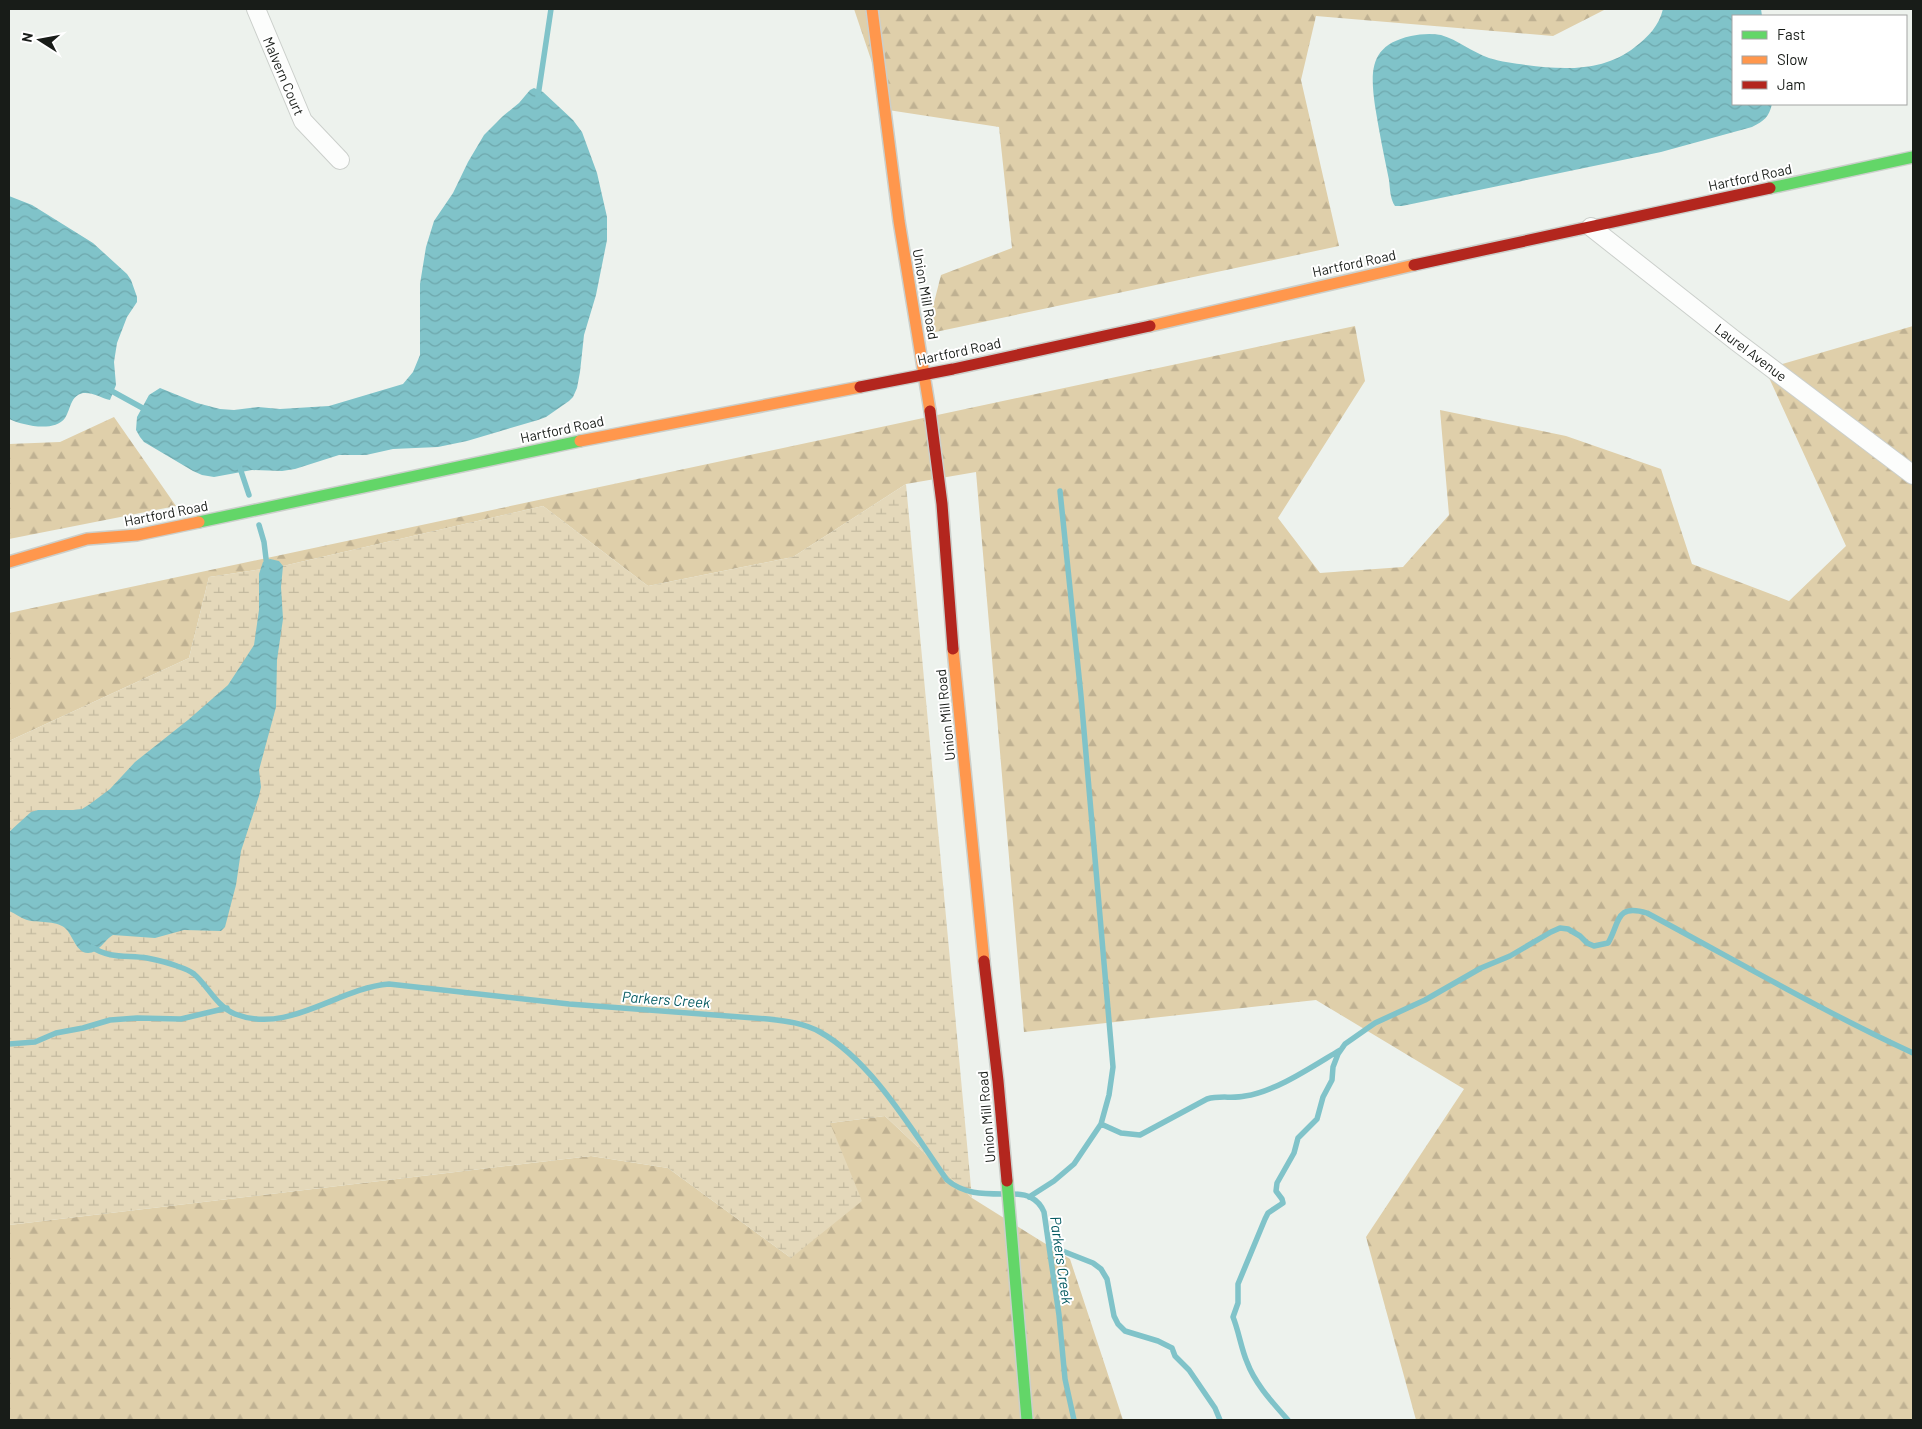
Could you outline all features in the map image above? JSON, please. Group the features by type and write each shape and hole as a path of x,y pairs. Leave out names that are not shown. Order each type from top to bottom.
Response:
{"street":[{"name":"Malvern Court","path":"256,9 303,121 340,160"},
{"name":"Union Mill Road","path":"872,9 898,221 925,374 947,559 952,639 986,986 998,1081 1027,1420"},
{"name":"Hartford Road","path":"9,562 87,539 136,535 607,435 925,374 1164,323 1341,281 1913,157"},
{"name":"Laurel Avenue","path":"1591,227 1737,342 1913,475"}],"green space":[{"path":"854,9 1606,9 1553,36 1316,16 1301,80 1339,246 926,334 941,275 1012,248 999,127 888,110"},
{"path":"1355,326 1365,381 1278,518 1320,573 1403,567 1449,515 1440,410 1566,436 1661,469 1692,564 1789,601 1846,546 1765,369 1913,326 1913,1420 1416,1420 1366,1237 1464,1089 1316,1000 1024,1032 976,472 906,484 793,557 648,586 543,506 283,566 209,577 189,658 9,741 9,613"},
{"path":"114,417 176,506 9,539 9,444 60,442"},
{"path":"906,484 972,1198 885,1116 830,1123 862,1201 791,1258 668,1168 591,1156 9,1225 9,741 189,658 209,577 283,566 543,506 648,586 793,557"},
{"path":"885,1116 972,1198 1070,1259 1123,1420 9,1420 9,1225 591,1156 668,1168 791,1258 830,1123"}],"water":[{"path":"1663,9 1761,9 1762,15 1732,15 1732,105 1772,105 1768,115 1763,121 1752,127 1661,152 1395,206 1391,197 1373,93 1373,70 1380,53 1387,46 1397,40 1411,36 1437,34 1489,58 1540,67 1583,67 1597,65 1623,55 1644,39 1659,21"},
{"path":"534,88 543,92 573,120 582,132 597,173 607,217 607,240 596,295 584,335 577,388 569,401 546,417 467,441 438,447 393,449 366,455 339,455 295,469 282,471 252,470 214,477 202,475 144,442 136,430 137,417 149,395 160,388 197,403 220,409 234,410 258,407 280,409 329,406 403,384 413,372 420,355 420,284 426,247 434,221 453,193 484,135"},
{"path":"9,196 32,205 93,243 127,274 137,297 137,302 127,317 117,343 114,362 116,385 110,400 90,393 83,393 73,400 65,418 60,423 53,425 30,425 9,419"},
{"path":"270,559 279,561 283,566 281,587 283,619 277,660 276,707 259,770 261,787 259,796 241,851 236,885 225,927 221,931 184,930 155,938 113,935 98,949 88,953 80,950 68,931 61,925 27,920 9,911 9,832 31,812 38,810 82,809 90,804 110,789 135,762 228,685 254,645 259,610 259,574 263,562"}],"waterway":[{"path":"538,96 551,9"},
{"path":"108,389 148,411"},
{"path":"239,465 249,495"},
{"path":"1029,1197 1054,1181 1074,1164 1101,1124 1109,1095 1113,1067 1081,696 1060,491"},
{"path":"259,525 264,542 267,567"},
{"path":"1288,1420 1260,1386 1250,1370 1245,1357 1233,1317 1238,1303 1238,1284 1268,1213 1283,1203 1276,1191 1277,1183 1294,1153 1298,1138 1317,1119 1323,1097 1332,1080 1333,1067 1338,1054 1345,1044 1375,1023 1425,1000 1481,968 1510,956 1560,928 1568,929 1594,946 1608,943 1620,917 1629,911 1637,911 1647,913 1812,1003 1913,1053"},
{"name":"Parkers Creek","path":"92,947 105,953 147,958 186,969 199,979 229,1011 255,1019 275,1019 294,1015 351,993 389,984 569,1004 768,1019 801,1024 820,1032 839,1045 874,1079 906,1120 947,1180 967,1191 1003,1194"},
{"name":"Parkers Creek","path":"9,1044 35,1042 56,1033 110,1020 137,1018 181,1019 227,1008"},
{"path":"1101,1124 1121,1133 1140,1135 1207,1099 1257,1094 1281,1084 1340,1050"},
{"name":"Parkers Creek","path":"1012,1194 1022,1195 1035,1200 1044,1212 1059,1315 1065,1379 1074,1420"},
{"path":"1050,1242 1060,1250 1093,1263 1101,1269 1107,1279 1114,1316 1118,1324 1125,1331 1158,1341 1172,1348 1175,1356 1189,1370 1215,1408 1220,1420"}],"traffic: fast":[{"path":"1770,188 1913,157"},
{"path":"199,522 580,441"},
{"path":"1007,1181 1027,1420"}],"traffic: slow":[{"path":"872,9 899,221 930,411"},
{"path":"1150,326 1414,265"},
{"path":"580,441 860,387"},
{"path":"9,562 87,539 137,535 199,522"},
{"path":"953,649 984,961"}],"traffic: jam":[{"path":"1414,265 1770,188"},
{"path":"860,387 953,369 1150,326"},
{"path":"930,411 942,504 953,649"},
{"path":"984,961 1007,1181"}]}
